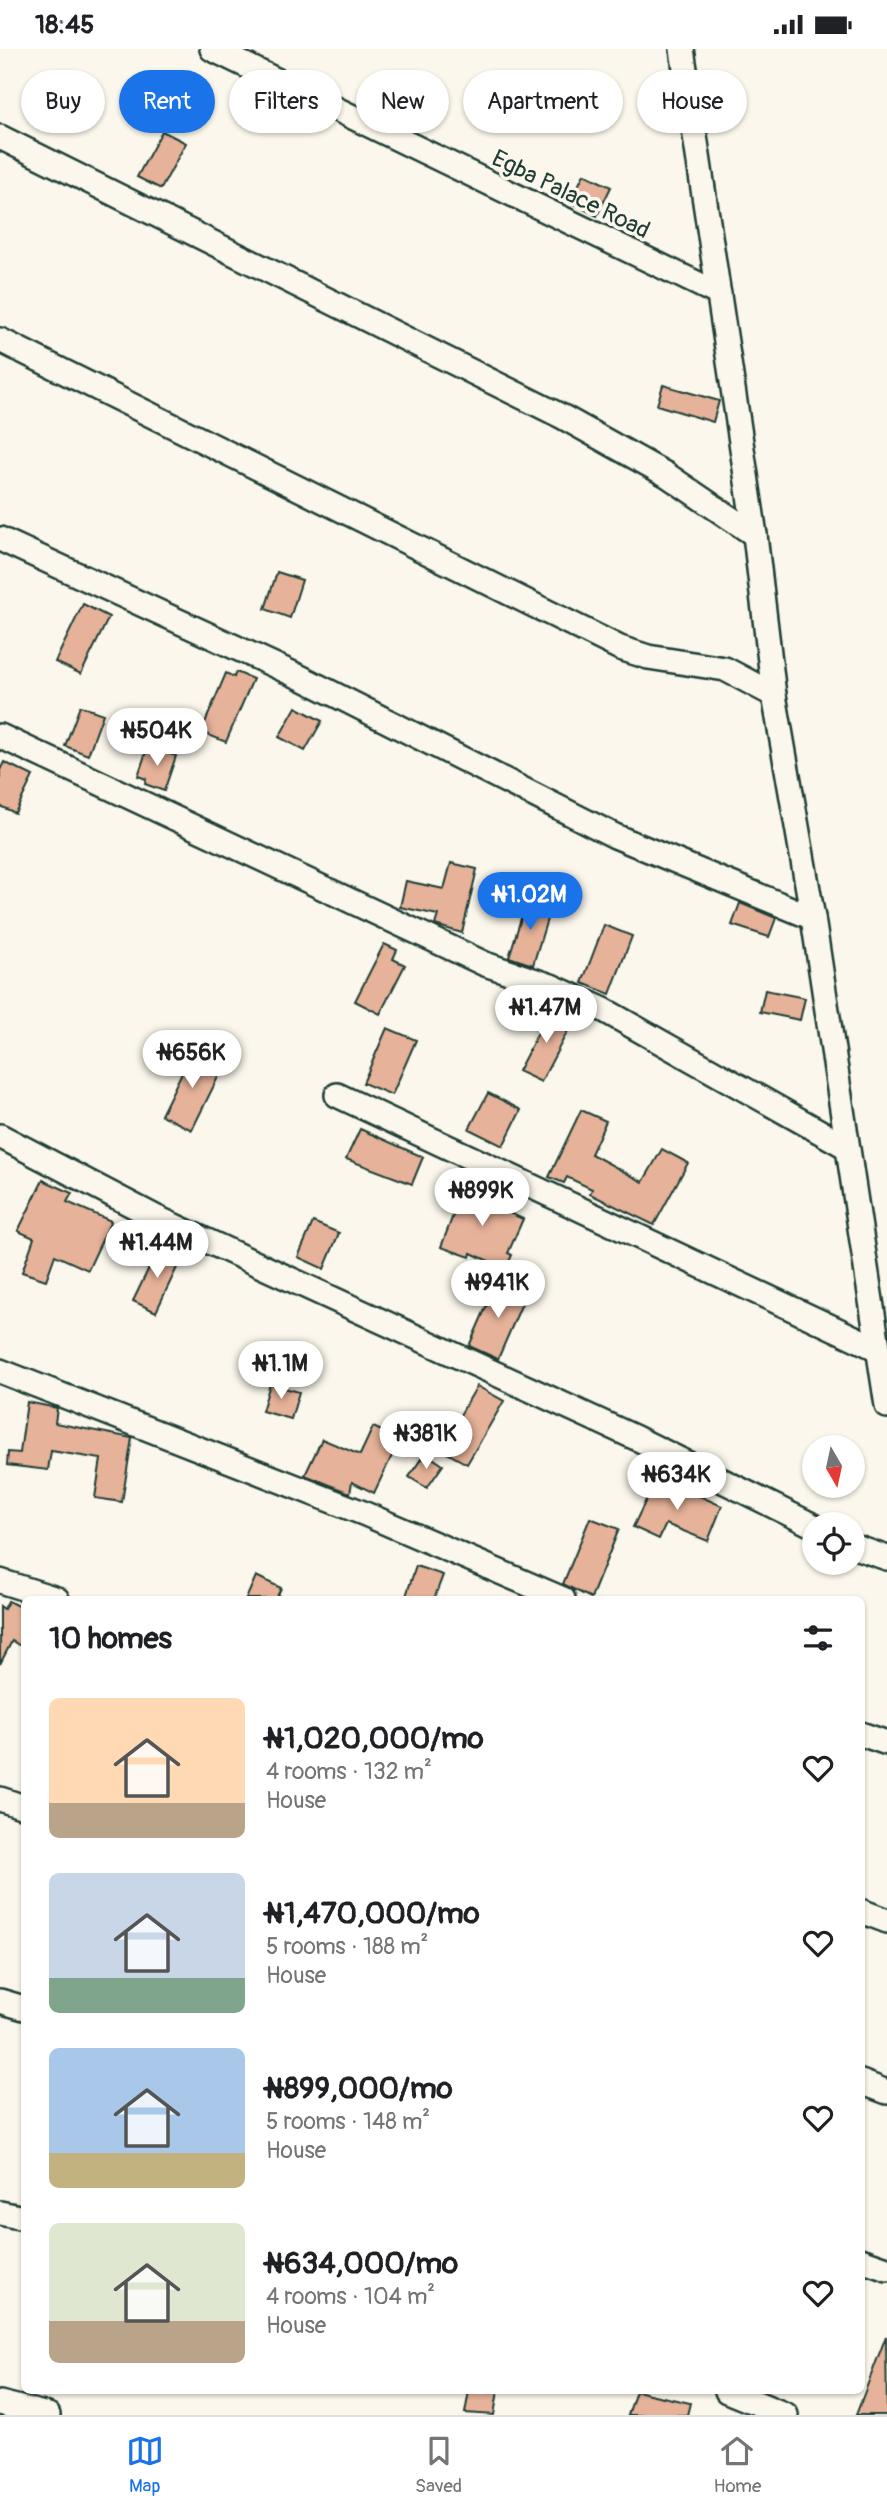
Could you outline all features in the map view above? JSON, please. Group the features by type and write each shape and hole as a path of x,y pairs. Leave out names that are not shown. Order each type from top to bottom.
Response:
{"street":[{"name":"Egba Palace Road","path":"212,49 719,295"},
{"path":"682,49 755,535 774,695 813,918 887,1406"},
{"path":"0,137 563,417 667,475 755,535"},
{"path":"0,340 620,648 649,657 725,669 774,695"},
{"path":"0,539 302,678 615,835 813,918"},
{"path":"0,736 485,964 551,986 604,1010 848,1147"},
{"path":"337,1095 878,1349"},
{"path":"0,1136 155,1217 636,1438 802,1520"},
{"path":"0,1371 363,1513 556,1596"},
{"path":"865,1551 887,1559"},
{"path":"0,1581 48,1596"},
{"path":"865,1735 887,1743"},
{"path":"0,1800 21,1806"},
{"path":"865,1913 887,1921"},
{"path":"0,2001 21,2007"},
{"path":"865,2084 887,2092"},
{"path":"0,2213 21,2217"},
{"path":"865,2261 887,2269"},
{"path":"734,2394 786,2415"},
{"path":"0,2403 48,2415"}],"building":[{"path":"161,133 186,143 161,189 137,177"},
{"path":"584,174 611,187 597,216 570,202"},
{"path":"663,385 719,401 713,422 657,405"},
{"path":"277,572 302,580 290,618 265,609"},
{"path":"83,604 109,617 81,674 55,662"},
{"path":"236,672 253,679 226,742 201,732 226,673 234,677"},
{"path":"80,706 103,714 88,755 65,746"},
{"path":"296,707 322,721 305,751 279,737"},
{"path":"148,746 176,756 164,791 145,784 146,779 138,776"},
{"path":"4,762 33,776 15,813 0,806 0,770"},
{"path":"451,863 477,869 462,933 435,925 438,915 400,907 406,881 444,889"},
{"path":"527,899 551,906 533,965 509,957"},
{"path":"740,903 776,918 769,937 732,925"},
{"path":"604,925 632,936 610,994 582,983"},
{"path":"384,944 397,950 393,959 405,965 380,1014 355,1001"},
{"path":"765,990 805,998 800,1020 760,1012"},
{"path":"551,1008 574,1019 541,1082 518,1071"},
{"path":"387,1028 416,1040 392,1095 363,1083"},
{"path":"193,1050 224,1065 192,1130 161,1115"},
{"path":"488,1093 521,1110 503,1146 469,1129"},
{"path":"581,1110 606,1121 591,1154 643,1182 662,1149 688,1163 654,1225 590,1194 592,1189 567,1177 564,1183 549,1177"},
{"path":"360,1129 423,1157 412,1184 346,1159"},
{"path":"43,1180 72,1193 67,1202 111,1221 88,1270 55,1255 46,1280 22,1272 34,1238 18,1231"},
{"path":"465,1184 493,1195 490,1204 523,1219 508,1253 512,1255 506,1269 471,1253 470,1257 441,1247"},
{"path":"313,1222 339,1233 324,1269 298,1257"},
{"path":"158,1249 181,1259 156,1312 133,1301"},
{"path":"497,1282 526,1294 498,1359 469,1346"},
{"path":"270,1384 299,1392 291,1419 262,1411"},
{"path":"477,1386 504,1401 467,1464 440,1449"},
{"path":"27,1402 57,1408 55,1423 132,1438 122,1502 95,1498 101,1459 51,1451 48,1470 7,1465 8,1452 20,1453"},
{"path":"373,1427 400,1439 374,1493 352,1482 350,1493 305,1475 322,1439 360,1455"},
{"path":"425,1453 443,1465 427,1488 409,1477"},
{"path":"657,1477 722,1506 708,1541 666,1524 659,1539 633,1527"},
{"path":"590,1518 619,1529 592,1596 563,1584"},
{"path":"416,1566 443,1575 435,1596 406,1596"},
{"path":"256,1576 281,1588 277,1596 247,1596"},
{"path":"8,1601 21,1608 21,1646 12,1641 0,1664 0,1606 4,1609"},
{"path":"886,2336 887,2415 856,2415"},
{"path":"468,2394 498,2394 494,2415 465,2413"},
{"path":"635,2394 650,2394 690,2403 687,2415 628,2415"}]}
